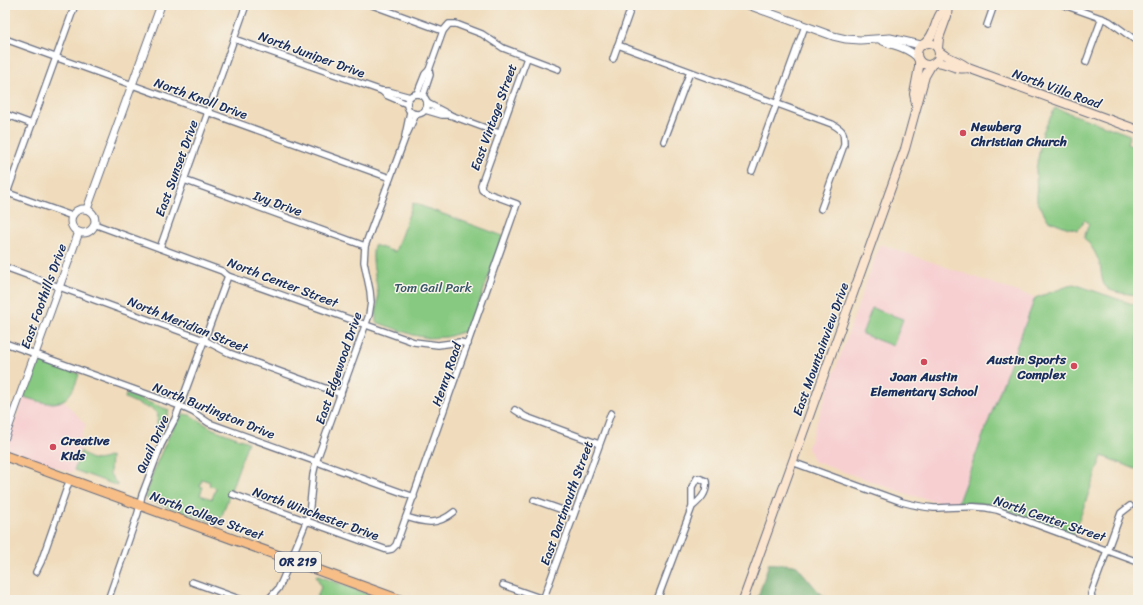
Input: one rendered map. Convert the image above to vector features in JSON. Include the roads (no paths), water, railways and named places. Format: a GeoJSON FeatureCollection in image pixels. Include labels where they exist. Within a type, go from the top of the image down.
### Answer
{"type":"FeatureCollection","features":[{"type":"Feature","properties":{"kind":"main road"},"geometry":{"type":"LineString","coordinates":[[947,6],[947,16],[939,38],[938,57],[933,63],[925,64],[919,59],[918,50],[930,39],[940,14],[947,6]]}},
{"type":"Feature","properties":{"kind":"main road"},"geometry":{"type":"LineString","coordinates":[[923,44],[932,43],[938,49]]}},
{"type":"Feature","properties":{"kind":"main road","name":"North Villa Road"},"geometry":{"type":"LineString","coordinates":[[938,49],[946,57],[963,64],[968,68],[1138,129]]}},
{"type":"Feature","properties":{"kind":"main road","name":"East Mountainview Drive"},"geometry":{"type":"LineString","coordinates":[[916,104],[914,94],[919,59]]}},
{"type":"Feature","properties":{"kind":"main road","name":"North Villa Road"},"geometry":{"type":"LineString","coordinates":[[933,63],[944,63],[961,69],[968,68]]}},
{"type":"Feature","properties":{"kind":"main road","name":"East Mountainview Drive"},"geometry":{"type":"LineString","coordinates":[[743,600],[905,149],[916,104],[920,96],[925,76],[933,63]]}},
{"type":"Feature","properties":{"kind":"main road","name":"North College Street"},"geometry":{"type":"LineString","coordinates":[[5,456],[400,600]]}},
{"type":"Feature","properties":{"kind":"street"},"geometry":{"type":"LineString","coordinates":[[72,216],[6,193],[75,5]]}},
{"type":"Feature","properties":{"kind":"street"},"geometry":{"type":"LineString","coordinates":[[87,210],[161,5]]}},
{"type":"Feature","properties":{"kind":"street","name":"East Sunset Drive"},"geometry":{"type":"LineString","coordinates":[[160,248],[246,5]]}},
{"type":"Feature","properties":{"kind":"street"},"geometry":{"type":"LineString","coordinates":[[372,5],[443,31]]}},
{"type":"Feature","properties":{"kind":"street"},"geometry":{"type":"LineString","coordinates":[[613,58],[632,5]]}},
{"type":"Feature","properties":{"kind":"street"},"geometry":{"type":"LineString","coordinates":[[748,5],[833,36],[846,39],[881,40],[890,38],[923,44]]}},
{"type":"Feature","properties":{"kind":"street"},"geometry":{"type":"LineString","coordinates":[[987,25],[994,5]]}},
{"type":"Feature","properties":{"kind":"street"},"geometry":{"type":"LineString","coordinates":[[1064,5],[1102,18],[1115,25],[1138,42]]}},
{"type":"Feature","properties":{"kind":"street"},"geometry":{"type":"LineString","coordinates":[[1086,62],[1102,18]]}},
{"type":"Feature","properties":{"kind":"street"},"geometry":{"type":"LineString","coordinates":[[417,94],[425,74],[429,70],[443,31],[449,24],[456,24],[482,34],[503,48],[558,69]]}},
{"type":"Feature","properties":{"kind":"street"},"geometry":{"type":"LineString","coordinates":[[752,171],[805,26]]}},
{"type":"Feature","properties":{"kind":"street","name":"North Knoll Drive"},"geometry":{"type":"LineString","coordinates":[[5,39],[390,178]]}},
{"type":"Feature","properties":{"kind":"street","name":"North Juniper Drive"},"geometry":{"type":"LineString","coordinates":[[234,39],[382,91],[388,91],[410,97]]}},
{"type":"Feature","properties":{"kind":"street"},"geometry":{"type":"LineString","coordinates":[[881,40],[911,52],[919,59]]}},
{"type":"Feature","properties":{"kind":"street"},"geometry":{"type":"LineString","coordinates":[[618,45],[842,129],[844,134],[844,145],[821,209]]}},
{"type":"Feature","properties":{"kind":"street","name":"East Vintage Street"},"geometry":{"type":"LineString","coordinates":[[517,204],[486,194],[482,190],[481,185],[527,58]]}},
{"type":"Feature","properties":{"kind":"street"},"geometry":{"type":"LineString","coordinates":[[423,96],[430,75],[429,70]]}},
{"type":"Feature","properties":{"kind":"street"},"geometry":{"type":"LineString","coordinates":[[664,141],[690,72]]}},
{"type":"Feature","properties":{"kind":"street","name":"North Juniper Drive"},"geometry":{"type":"LineString","coordinates":[[382,91],[386,95],[407,104]]}},
{"type":"Feature","properties":{"kind":"street"},"geometry":{"type":"LineString","coordinates":[[427,103],[422,112],[416,114],[410,112],[407,104],[410,97],[417,94],[423,96],[427,103],[450,115],[500,133]]}},
{"type":"Feature","properties":{"kind":"street"},"geometry":{"type":"LineString","coordinates":[[424,110],[442,115],[450,115]]}},
{"type":"Feature","properties":{"kind":"street","name":"East Edgewood Drive"},"geometry":{"type":"LineString","coordinates":[[404,138],[410,112]]}},
{"type":"Feature","properties":{"kind":"street"},"geometry":{"type":"LineString","coordinates":[[5,114],[32,124]]}},
{"type":"Feature","properties":{"kind":"street","name":"East Edgewood Drive"},"geometry":{"type":"LineString","coordinates":[[268,600],[278,589],[282,581],[311,510],[316,462],[366,325],[371,302],[364,262],[365,246],[404,138],[416,114]]}},
{"type":"Feature","properties":{"kind":"street","name":"Ivy Drive"},"geometry":{"type":"LineString","coordinates":[[184,180],[365,246]]}},
{"type":"Feature","properties":{"kind":"street","name":"Henry Road"},"geometry":{"type":"LineString","coordinates":[[392,549],[396,545],[414,497],[517,204]]}},
{"type":"Feature","properties":{"kind":"street"},"geometry":{"type":"LineString","coordinates":[[83,209],[87,210],[93,214],[95,221],[94,224],[92,228],[86,232],[79,232],[72,224],[72,216],[77,211],[83,209]]}},
{"type":"Feature","properties":{"kind":"street","name":"North Center Street"},"geometry":{"type":"LineString","coordinates":[[94,224],[222,271],[228,276],[414,342],[438,345],[460,342],[468,344]]}},
{"type":"Feature","properties":{"kind":"street","name":"East Foothills Drive"},"geometry":{"type":"LineString","coordinates":[[5,437],[79,232]]}},
{"type":"Feature","properties":{"kind":"street","name":"North Meridian Street"},"geometry":{"type":"LineString","coordinates":[[5,267],[204,340],[229,353],[341,394]]}},
{"type":"Feature","properties":{"kind":"street","name":"Quail Drive"},"geometry":{"type":"LineString","coordinates":[[108,600],[161,445],[175,419],[228,276]]}},
{"type":"Feature","properties":{"kind":"street","name":"North Burlington Drive"},"geometry":{"type":"LineString","coordinates":[[5,343],[180,406],[193,412],[209,423],[414,497]]}},
{"type":"Feature","properties":{"kind":"street"},"geometry":{"type":"LineString","coordinates":[[515,410],[526,417],[599,444]]}},
{"type":"Feature","properties":{"kind":"street","name":"East Dartmouth Street"},"geometry":{"type":"LineString","coordinates":[[543,600],[611,413]]}},
{"type":"Feature","properties":{"kind":"street","name":"North Center Street"},"geometry":{"type":"LineString","coordinates":[[792,462],[916,506],[933,508],[969,506],[985,507],[1007,513],[1138,562]]}},
{"type":"Feature","properties":{"kind":"street"},"geometry":{"type":"LineString","coordinates":[[657,600],[692,507],[692,487],[697,478],[701,478],[706,481],[707,486],[702,498],[692,507]]}},
{"type":"Feature","properties":{"kind":"street"},"geometry":{"type":"LineString","coordinates":[[36,572],[41,562],[70,479]]}},
{"type":"Feature","properties":{"kind":"street","name":"North Winchester Drive"},"geometry":{"type":"LineString","coordinates":[[232,494],[386,550],[392,549]]}},
{"type":"Feature","properties":{"kind":"street"},"geometry":{"type":"LineString","coordinates":[[534,500],[574,514]]}},
{"type":"Feature","properties":{"kind":"street"},"geometry":{"type":"LineString","coordinates":[[1092,600],[1091,594],[1121,513],[1130,506]]}},
{"type":"Feature","properties":{"kind":"street"},"geometry":{"type":"LineString","coordinates":[[406,517],[423,522],[434,522],[442,520],[454,512]]}},
{"type":"Feature","properties":{"kind":"street"},"geometry":{"type":"LineString","coordinates":[[192,582],[242,600]]}},
{"type":"Feature","properties":{"kind":"street"},"geometry":{"type":"LineString","coordinates":[[502,585],[543,600]]}},
{"type":"Feature","properties":{"kind":"place","name":"Newberg Christian Church"},"geometry":{"type":"Point","coordinates":[963,133]}},
{"type":"Feature","properties":{"kind":"place","name":"Joan Austin Elementary School"},"geometry":{"type":"Point","coordinates":[924,362]}},
{"type":"Feature","properties":{"kind":"place","name":"Austin Sports Complex"},"geometry":{"type":"Point","coordinates":[1074,366]}},
{"type":"Feature","properties":{"kind":"place","name":"Creative Kids"},"geometry":{"type":"Point","coordinates":[53,447]}},
{"type":"Feature","properties":{"kind":"park label","name":"Tom Gail Park"},"geometry":{"type":"Point","coordinates":[433,287]}}]}
